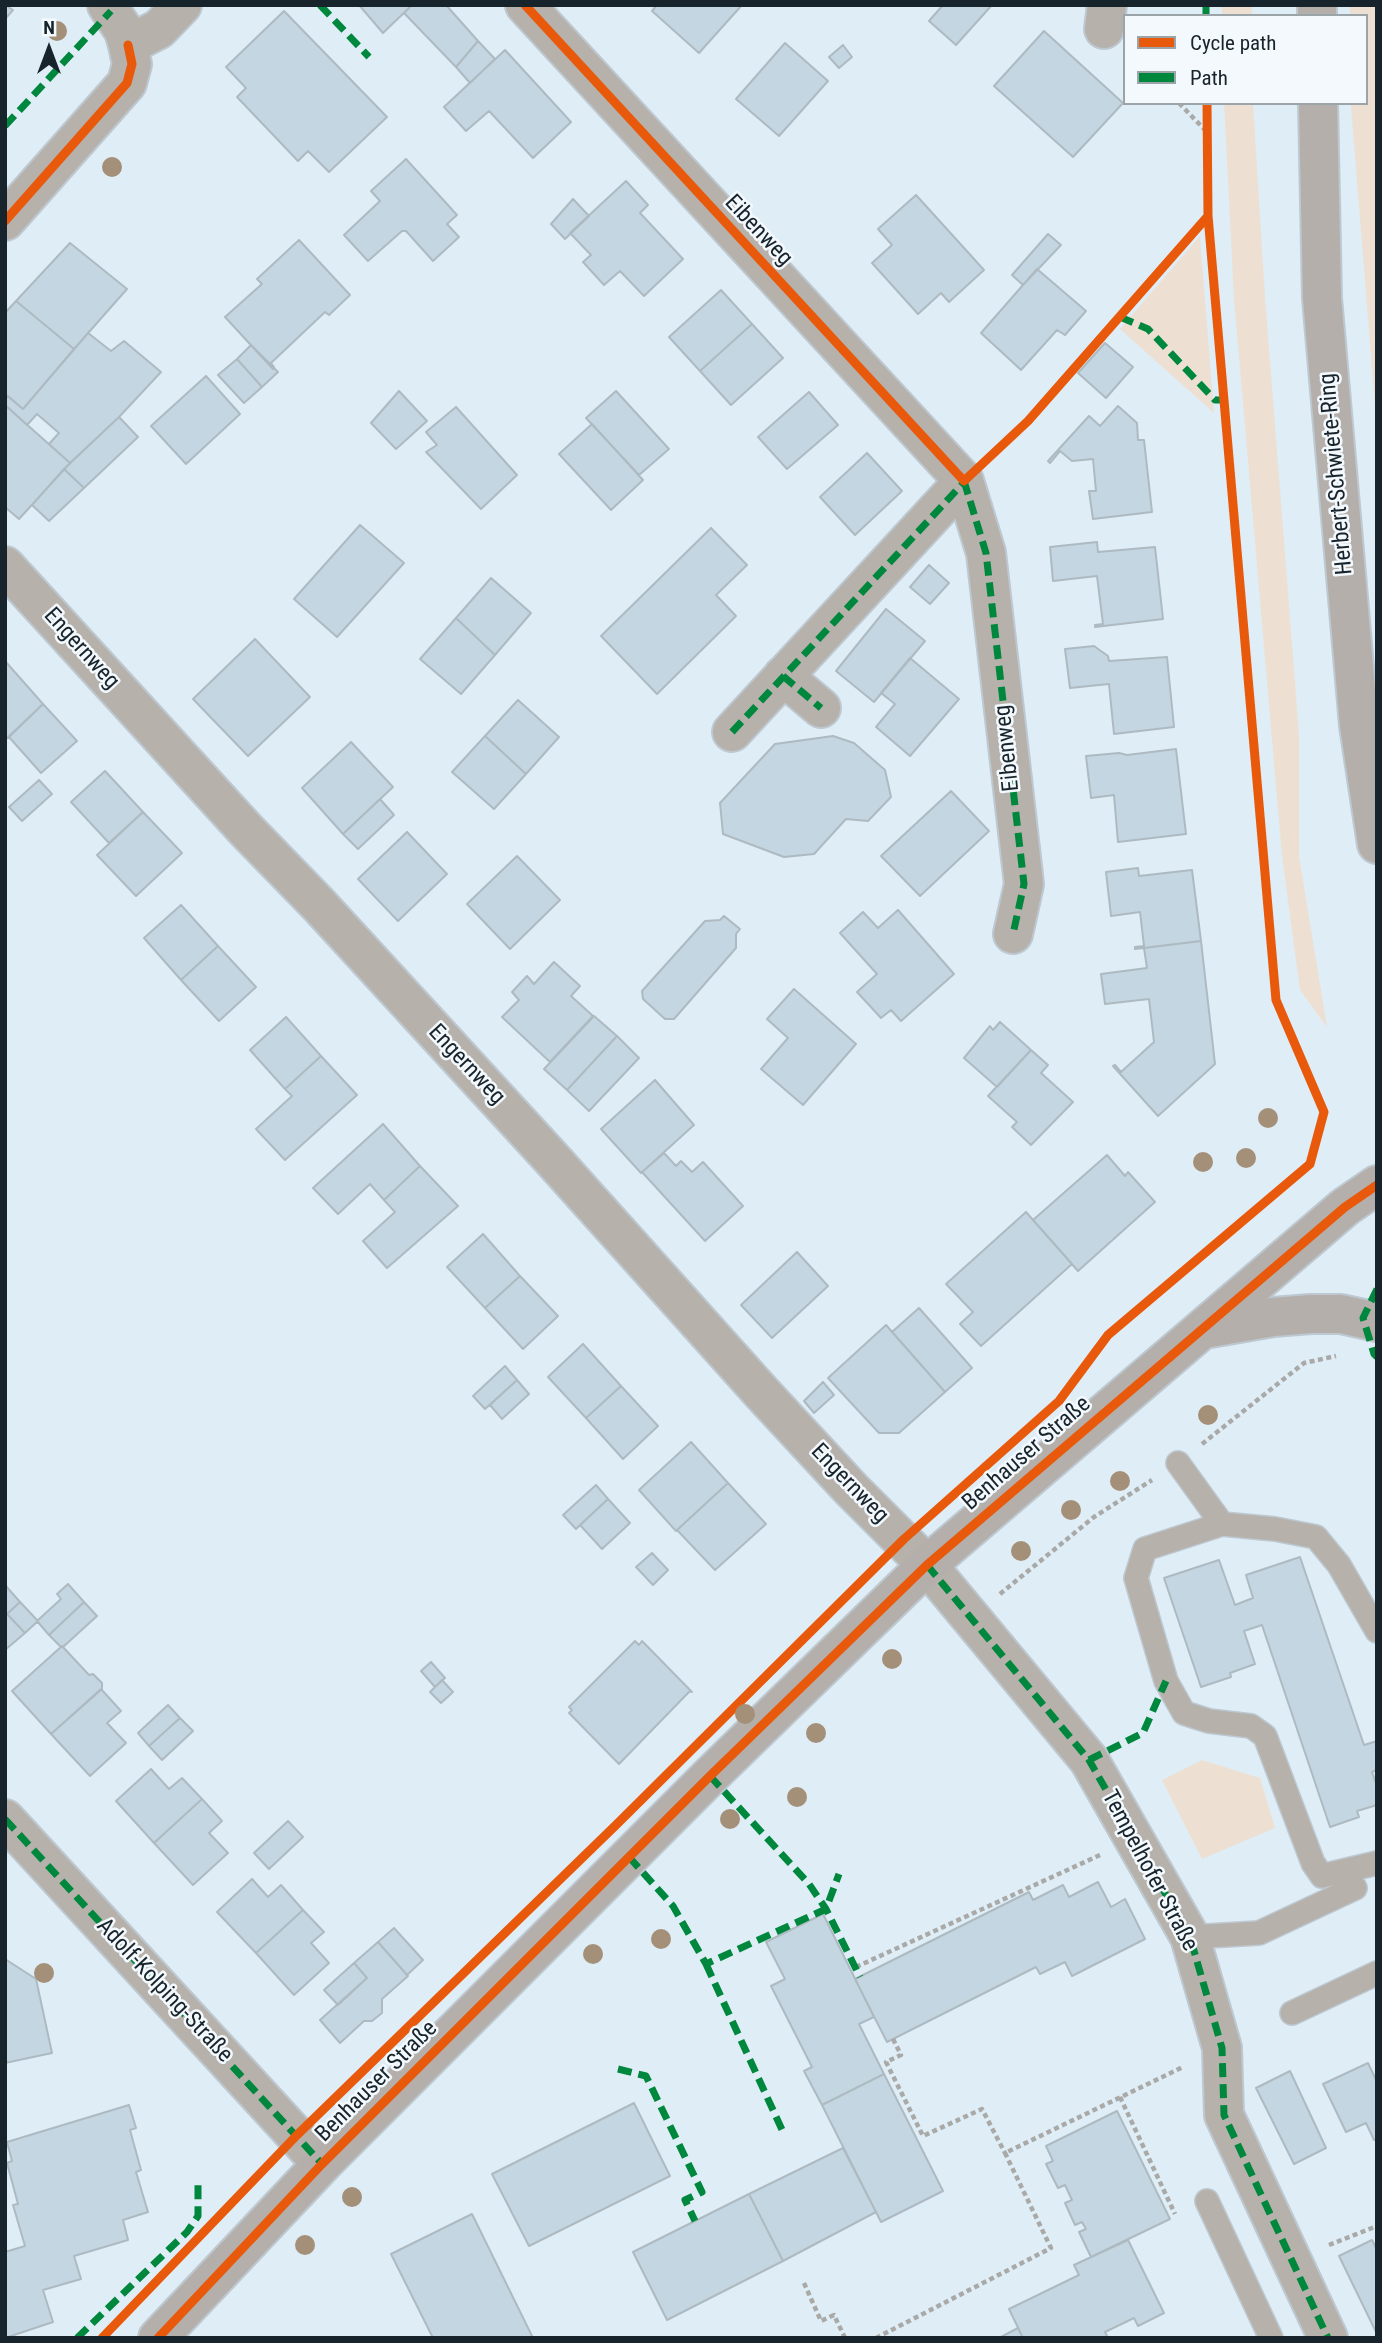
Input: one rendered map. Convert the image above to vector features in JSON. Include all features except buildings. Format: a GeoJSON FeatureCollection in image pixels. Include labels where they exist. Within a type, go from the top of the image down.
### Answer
{"type":"FeatureCollection","features":[{"type":"Feature","properties":{"kind":"main road","name":"Herbert-Schwiete-Ring"},"geometry":{"type":"LineString","coordinates":[[1318,105],[1322,298],[1359,725],[1377,844]]}},
{"type":"Feature","properties":{"kind":"main road","name":"Benhauser Straße"},"geometry":{"type":"LineString","coordinates":[[158,2338],[322,2164],[700,1786],[927,1564],[1345,1207],[1377,1185]]}},
{"type":"Feature","properties":{"kind":"main road"},"geometry":{"type":"LineString","coordinates":[[1202,1330],[1273,1317],[1311,1314],[1341,1314],[1377,1322]]}},
{"type":"Feature","properties":{"kind":"street"},"geometry":{"type":"LineString","coordinates":[[5,221],[127,83],[132,64],[128,45],[124,31],[107,5]]}},
{"type":"Feature","properties":{"kind":"street"},"geometry":{"type":"LineString","coordinates":[[128,45],[159,29],[182,5]]}},
{"type":"Feature","properties":{"kind":"street","name":"Eibenweg"},"geometry":{"type":"LineString","coordinates":[[525,5],[964,481],[986,553],[1024,884],[1013,934]]}},
{"type":"Feature","properties":{"kind":"street"},"geometry":{"type":"LineString","coordinates":[[732,732],[964,481]]}},
{"type":"Feature","properties":{"kind":"street","name":"Engernweg"},"geometry":{"type":"LineString","coordinates":[[5,566],[563,1170],[762,1393],[851,1489],[927,1564]]}},
{"type":"Feature","properties":{"kind":"street"},"geometry":{"type":"LineString","coordinates":[[783,676],[821,708]]}},
{"type":"Feature","properties":{"kind":"street","name":"Tempelhofer Straße"},"geometry":{"type":"LineString","coordinates":[[927,1564],[1089,1760],[1190,1937],[1222,2048],[1224,2116],[1328,2338]]}},
{"type":"Feature","properties":{"kind":"street","name":"Adolf-Kolping-Straße"},"geometry":{"type":"LineString","coordinates":[[5,1818],[322,2164]]}},
{"type":"Feature","properties":{"kind":"lane"},"geometry":{"type":"LineString","coordinates":[[1178,1463],[1222,1524]]}},
{"type":"Feature","properties":{"kind":"lane"},"geometry":{"type":"LineString","coordinates":[[1377,1631],[1339,1565],[1316,1536],[1222,1524],[1145,1549],[1136,1578],[1166,1681],[1184,1713],[1209,1721],[1251,1726],[1265,1736],[1313,1863],[1322,1876],[1377,1863]]}},
{"type":"Feature","properties":{"kind":"lane"},"geometry":{"type":"LineString","coordinates":[[1190,1937],[1259,1933],[1355,1888],[1345,1871]]}},
{"type":"Feature","properties":{"kind":"lane"},"geometry":{"type":"LineString","coordinates":[[1292,2013],[1377,1973]]}},
{"type":"Feature","properties":{"kind":"lane"},"geometry":{"type":"LineString","coordinates":[[1208,2201],[1271,2338]]}},
{"type":"Feature","properties":{"kind":"path"},"geometry":{"type":"LineString","coordinates":[[1181,105],[1207,132]]}},
{"type":"Feature","properties":{"kind":"path"},"geometry":{"type":"LineString","coordinates":[[856,1967],[1135,1839]]}},
{"type":"Feature","properties":{"kind":"path"},"geometry":{"type":"LineString","coordinates":[[876,2338],[1051,2248],[982,2109],[923,2136],[886,2062],[901,2055],[893,2039]]}},
{"type":"Feature","properties":{"kind":"path"},"geometry":{"type":"LineString","coordinates":[[1005,2153],[1222,2048]]}},
{"type":"Feature","properties":{"kind":"path"},"geometry":{"type":"LineString","coordinates":[[1293,2260],[1377,2226]]}},
{"type":"Feature","properties":{"kind":"path"},"geometry":{"type":"LineString","coordinates":[[804,2283],[821,2321],[834,2315],[845,2338]]}},
{"type":"Feature","properties":{"kind":"shaded area"},"geometry":{"type":"Polygon","coordinates":[[[1222,5],[1252,5],[1252,14],[1222,14],[1222,5]]]}},
{"type":"Feature","properties":{"kind":"shaded area"},"geometry":{"type":"Polygon","coordinates":[[[1350,5],[1377,5],[1377,431],[1351,105],[1368,105],[1368,14],[1350,14],[1350,5]]]}},
{"type":"Feature","properties":{"kind":"shaded area"},"geometry":{"type":"Polygon","coordinates":[[[1224,105],[1253,105],[1265,297],[1299,734],[1299,856],[1327,1027],[1300,990],[1282,856],[1234,299],[1224,105]]]}},
{"type":"Feature","properties":{"kind":"shaded area"},"geometry":{"type":"Polygon","coordinates":[[[1200,236],[1214,413],[1120,329],[1200,236]]]}},
{"type":"Feature","properties":{"kind":"shaded area"},"geometry":{"type":"Polygon","coordinates":[[[1202,1760],[1260,1778],[1275,1828],[1202,1859],[1162,1780],[1202,1760]]]}},
{"type":"Feature","properties":{"kind":"marked path"},"geometry":{"type":"LineString","coordinates":[[320,5],[369,57]]}},
{"type":"Feature","properties":{"kind":"marked path"},"geometry":{"type":"LineString","coordinates":[[1206,5],[1206,14]]}},
{"type":"Feature","properties":{"kind":"marked path"},"geometry":{"type":"LineString","coordinates":[[5,126],[111,11]]}},
{"type":"Feature","properties":{"kind":"marked path"},"geometry":{"type":"LineString","coordinates":[[1120,317],[1148,329],[1215,400],[1224,400]]}},
{"type":"Feature","properties":{"kind":"marked path"},"geometry":{"type":"LineString","coordinates":[[732,732],[968,478]]}},
{"type":"Feature","properties":{"kind":"marked path"},"geometry":{"type":"LineString","coordinates":[[964,481],[986,553],[1024,884],[1013,934]]}},
{"type":"Feature","properties":{"kind":"marked path"},"geometry":{"type":"LineString","coordinates":[[783,676],[821,708]]}},
{"type":"Feature","properties":{"kind":"marked path"},"geometry":{"type":"LineString","coordinates":[[1377,1289],[1363,1318],[1377,1357]]}},
{"type":"Feature","properties":{"kind":"marked path"},"geometry":{"type":"LineString","coordinates":[[927,1565],[1089,1760],[1190,1937],[1222,2048],[1224,2115],[1328,2338]]}},
{"type":"Feature","properties":{"kind":"marked path"},"geometry":{"type":"LineString","coordinates":[[1089,1760],[1143,1733],[1166,1681]]}},
{"type":"Feature","properties":{"kind":"marked path"},"geometry":{"type":"LineString","coordinates":[[710,1776],[809,1884],[826,1909],[860,1977]]}},
{"type":"Feature","properties":{"kind":"marked path"},"geometry":{"type":"LineString","coordinates":[[5,1819],[322,2164]]}},
{"type":"Feature","properties":{"kind":"marked path"},"geometry":{"type":"LineString","coordinates":[[629,1857],[673,1906],[706,1964],[826,1909],[839,1874]]}},
{"type":"Feature","properties":{"kind":"marked path"},"geometry":{"type":"LineString","coordinates":[[706,1964],[784,2134]]}},
{"type":"Feature","properties":{"kind":"marked path"},"geometry":{"type":"LineString","coordinates":[[618,2069],[646,2076],[702,2192],[685,2200],[695,2221]]}},
{"type":"Feature","properties":{"kind":"marked path"},"geometry":{"type":"LineString","coordinates":[[77,2338],[187,2232],[198,2216],[198,2184]]}},
{"type":"Feature","properties":{"kind":"cycle path"},"geometry":{"type":"LineString","coordinates":[[525,5],[964,481],[1028,421],[1208,216]]}},
{"type":"Feature","properties":{"kind":"cycle path"},"geometry":{"type":"LineString","coordinates":[[5,221],[127,83],[132,64],[128,45]]}},
{"type":"Feature","properties":{"kind":"cycle path"},"geometry":{"type":"LineString","coordinates":[[102,2338],[297,2135],[616,1825],[904,1539],[1059,1401],[1108,1335],[1310,1164],[1324,1112],[1276,1000],[1208,216],[1207,105]]}},
{"type":"Feature","properties":{"kind":"cycle path"},"geometry":{"type":"LineString","coordinates":[[158,2338],[322,2164],[710,1776],[927,1565],[1345,1207],[1377,1185]]}}]}
